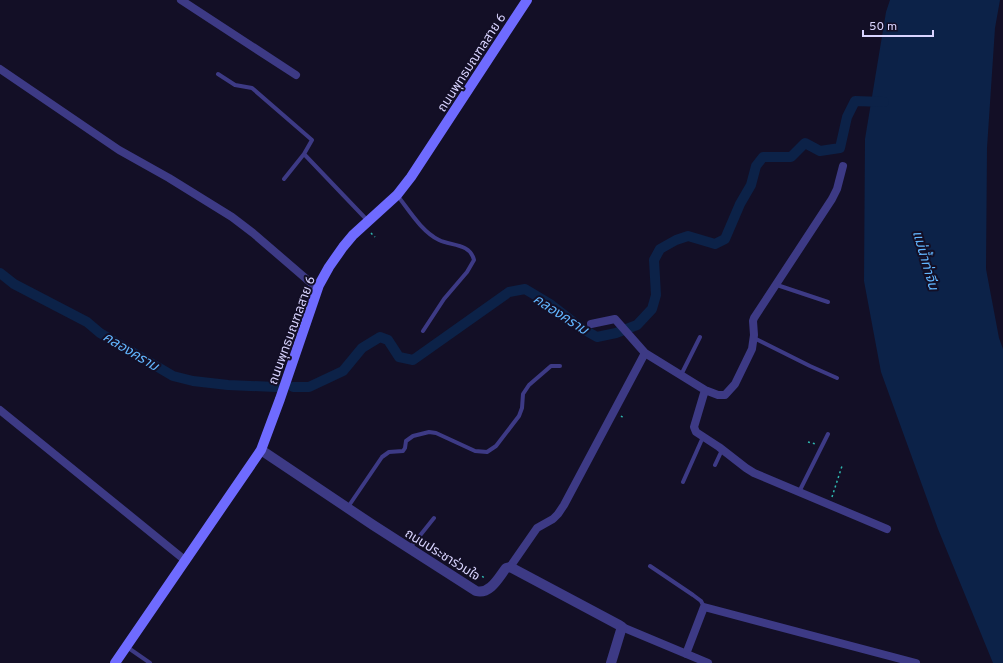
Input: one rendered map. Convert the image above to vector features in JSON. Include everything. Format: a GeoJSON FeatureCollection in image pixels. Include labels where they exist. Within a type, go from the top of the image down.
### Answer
{"type":"FeatureCollection","features":[{"type":"Feature","properties":{"kind":"main road","name":"ถนนพุทธมณฑลสาย 6"},"geometry":{"type":"LineString","coordinates":[[115,663],[261,450],[318,289],[329,267],[353,235],[396,195],[411,177],[527,0]]}},
{"type":"Feature","properties":{"kind":"street"},"geometry":{"type":"LineString","coordinates":[[181,0],[296,75]]}},
{"type":"Feature","properties":{"kind":"street"},"geometry":{"type":"LineString","coordinates":[[0,69],[113,146],[169,178],[232,217],[254,233],[318,289]]}},
{"type":"Feature","properties":{"kind":"street"},"geometry":{"type":"LineString","coordinates":[[591,324],[615,319],[621,324],[637,346],[646,353],[681,376],[706,390],[718,395],[724,395],[730,391],[738,378],[752,349],[754,338],[754,318],[832,199],[837,189],[843,166]]}},
{"type":"Feature","properties":{"kind":"street"},"geometry":{"type":"LineString","coordinates":[[646,353],[564,505],[553,519],[537,528],[510,567],[622,627],[708,663]]}},
{"type":"Feature","properties":{"kind":"street"},"geometry":{"type":"LineString","coordinates":[[706,390],[694,427],[696,432],[754,473],[886,529]]}},
{"type":"Feature","properties":{"kind":"street"},"geometry":{"type":"LineString","coordinates":[[0,410],[81,474],[186,561]]}},
{"type":"Feature","properties":{"kind":"street","name":"ถนนประชาร่วมใจ"},"geometry":{"type":"LineString","coordinates":[[261,450],[476,591],[484,592],[489,590],[506,568],[510,567]]}},
{"type":"Feature","properties":{"kind":"street"},"geometry":{"type":"LineString","coordinates":[[686,654],[704,607],[916,663]]}},
{"type":"Feature","properties":{"kind":"street"},"geometry":{"type":"LineString","coordinates":[[611,663],[622,627]]}},
{"type":"Feature","properties":{"kind":"lane"},"geometry":{"type":"LineString","coordinates":[[218,74],[235,85],[252,88],[312,140],[304,154],[284,179]]}},
{"type":"Feature","properties":{"kind":"lane"},"geometry":{"type":"LineString","coordinates":[[304,154],[368,222]]}},
{"type":"Feature","properties":{"kind":"lane"},"geometry":{"type":"LineString","coordinates":[[396,195],[427,232],[444,242],[461,245],[471,252],[474,260],[468,272],[444,299],[423,331]]}},
{"type":"Feature","properties":{"kind":"lane"},"geometry":{"type":"LineString","coordinates":[[776,284],[828,302]]}},
{"type":"Feature","properties":{"kind":"lane"},"geometry":{"type":"LineString","coordinates":[[681,376],[700,337]]}},
{"type":"Feature","properties":{"kind":"lane"},"geometry":{"type":"LineString","coordinates":[[754,338],[837,378]]}},
{"type":"Feature","properties":{"kind":"lane"},"geometry":{"type":"LineString","coordinates":[[348,508],[382,457],[389,452],[403,451],[406,441],[413,436],[429,432],[436,433],[475,451],[487,452],[496,446],[519,416],[522,408],[523,394],[529,385],[551,366],[560,366]]}},
{"type":"Feature","properties":{"kind":"lane"},"geometry":{"type":"LineString","coordinates":[[799,492],[828,434]]}},
{"type":"Feature","properties":{"kind":"lane"},"geometry":{"type":"LineString","coordinates":[[683,482],[703,436]]}},
{"type":"Feature","properties":{"kind":"lane"},"geometry":{"type":"LineString","coordinates":[[715,465],[722,449]]}},
{"type":"Feature","properties":{"kind":"lane"},"geometry":{"type":"LineString","coordinates":[[410,549],[434,518]]}},
{"type":"Feature","properties":{"kind":"lane"},"geometry":{"type":"LineString","coordinates":[[650,566],[701,601],[704,607]]}},
{"type":"Feature","properties":{"kind":"lane"},"geometry":{"type":"LineString","coordinates":[[126,647],[150,663]]}},
{"type":"Feature","properties":{"kind":"path"},"geometry":{"type":"LineString","coordinates":[[829,505],[842,466]]}},
{"type":"Feature","properties":{"kind":"path"},"geometry":{"type":"LineString","coordinates":[[469,569],[494,583]]}},
{"type":"Feature","properties":{"kind":"water","name":"แม่น้ำท่าจีน"},"geometry":{"type":"Polygon","coordinates":[[[890,0],[1000,0],[995,28],[987,148],[986,269],[999,338],[1003,349],[1003,663],[993,663],[938,529],[881,372],[864,281],[865,139],[886,12],[890,0]]]}},
{"type":"Feature","properties":{"kind":"waterway","name":"คลองคราม"},"geometry":{"type":"LineString","coordinates":[[293,387],[309,387],[343,371],[362,348],[380,337],[388,340],[399,357],[413,360],[509,292],[525,289],[550,304],[581,328],[597,337],[616,333],[637,325],[652,309],[656,295],[654,260],[660,249],[676,240],[688,236],[715,244],[725,239],[740,204],[751,185],[756,166],[763,157],[791,157],[805,143],[820,151],[840,148],[847,117],[855,101],[884,102]]}},
{"type":"Feature","properties":{"kind":"waterway","name":"คลองคราม"},"geometry":{"type":"LineString","coordinates":[[0,273],[14,284],[87,322],[100,333],[173,376],[193,381],[228,385],[276,387]]}}]}
